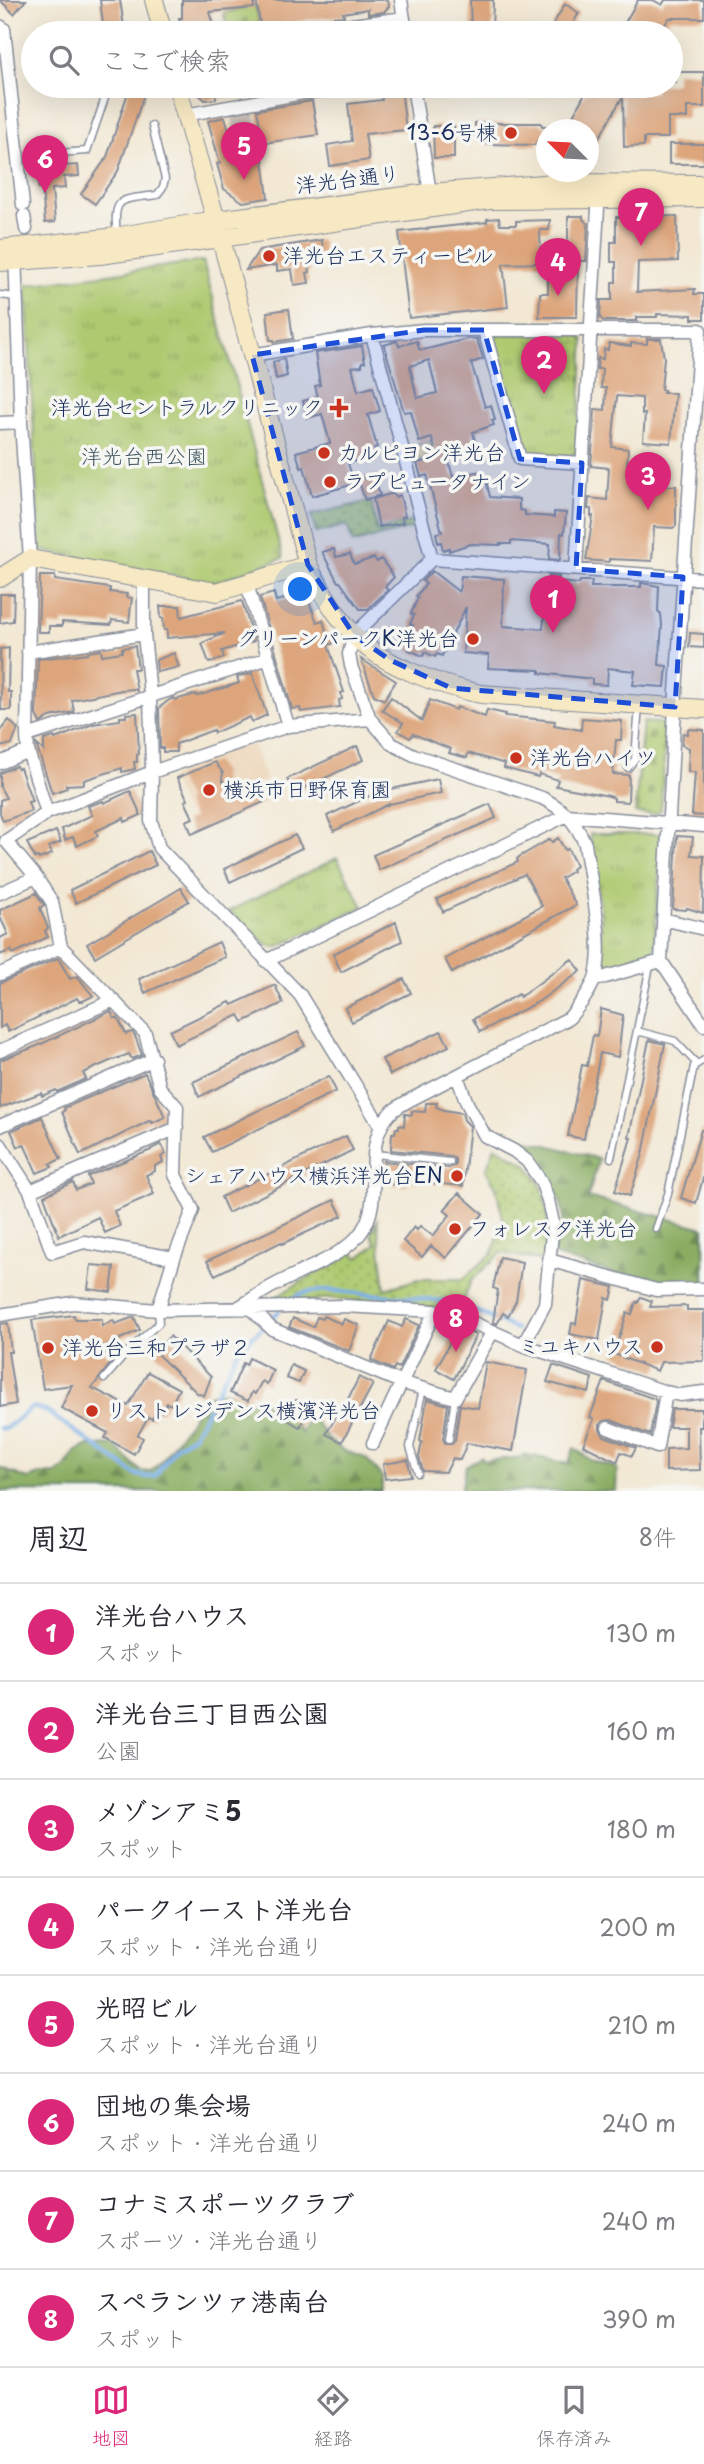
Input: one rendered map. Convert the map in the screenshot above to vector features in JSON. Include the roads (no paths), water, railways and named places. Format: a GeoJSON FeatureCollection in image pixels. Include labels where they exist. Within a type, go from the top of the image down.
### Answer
{"type":"FeatureCollection","features":[{"type":"Feature","properties":{"kind":"street"},"geometry":{"type":"LineString","coordinates":[[154,0],[160,21]]}},
{"type":"Feature","properties":{"kind":"street"},"geometry":{"type":"LineString","coordinates":[[401,0],[404,21]]}},
{"type":"Feature","properties":{"kind":"street"},"geometry":{"type":"LineString","coordinates":[[382,21],[404,18]]}},
{"type":"Feature","properties":{"kind":"street"},"geometry":{"type":"LineString","coordinates":[[0,26],[4,29],[26,229]]}},
{"type":"Feature","properties":{"kind":"street"},"geometry":{"type":"LineString","coordinates":[[180,98],[216,220],[308,565],[320,588],[354,635],[390,660],[424,678],[451,688],[481,694],[704,709]]}},
{"type":"Feature","properties":{"kind":"street"},"geometry":{"type":"LineString","coordinates":[[185,115],[265,98]]}},
{"type":"Feature","properties":{"kind":"street"},"geometry":{"type":"LineString","coordinates":[[415,98],[431,200]]}},
{"type":"Feature","properties":{"kind":"street","name":"洋光台通り"},"geometry":{"type":"LineString","coordinates":[[7,256],[216,220],[431,200],[489,200],[704,184]]}},
{"type":"Feature","properties":{"kind":"street"},"geometry":{"type":"LineString","coordinates":[[576,569],[599,191]]}},
{"type":"Feature","properties":{"kind":"street","name":"洋光台通り"},"geometry":{"type":"LineString","coordinates":[[599,191],[704,198]]}},
{"type":"Feature","properties":{"kind":"street","name":"洋光台通り"},"geometry":{"type":"LineString","coordinates":[[7,256],[100,255],[220,239],[431,200]]}},
{"type":"Feature","properties":{"kind":"street"},"geometry":{"type":"LineString","coordinates":[[7,256],[16,297],[30,559],[28,751],[47,813]]}},
{"type":"Feature","properties":{"kind":"street"},"geometry":{"type":"LineString","coordinates":[[251,355],[372,335],[424,330],[702,330],[674,707],[663,919],[655,962],[704,1025]]}},
{"type":"Feature","properties":{"kind":"street"},"geometry":{"type":"LineString","coordinates":[[484,330],[520,458],[582,463]]}},
{"type":"Feature","properties":{"kind":"street"},"geometry":{"type":"LineString","coordinates":[[372,335],[432,559]]}},
{"type":"Feature","properties":{"kind":"street"},"geometry":{"type":"LineString","coordinates":[[0,424],[21,422]]}},
{"type":"Feature","properties":{"kind":"street"},"geometry":{"type":"LineString","coordinates":[[0,578],[30,559],[217,592],[308,565]]}},
{"type":"Feature","properties":{"kind":"street"},"geometry":{"type":"LineString","coordinates":[[244,1307],[271,1287],[335,1253],[363,1231],[372,1210],[373,1146],[387,1115],[408,1101],[569,1018],[584,1000],[595,980],[600,956],[585,844],[578,827],[557,805],[542,798],[414,755],[392,744],[370,719],[351,666],[349,654],[354,635],[432,559],[704,579]]}},
{"type":"Feature","properties":{"kind":"street"},"geometry":{"type":"LineString","coordinates":[[144,579],[144,634],[150,695],[151,821],[159,848],[299,995],[381,1127]]}},
{"type":"Feature","properties":{"kind":"street"},"geometry":{"type":"LineString","coordinates":[[247,584],[288,726]]}},
{"type":"Feature","properties":{"kind":"street"},"geometry":{"type":"LineString","coordinates":[[28,652],[144,634]]}},
{"type":"Feature","properties":{"kind":"street"},"geometry":{"type":"LineString","coordinates":[[27,736],[269,657]]}},
{"type":"Feature","properties":{"kind":"street"},"geometry":{"type":"LineString","coordinates":[[159,1310],[192,1210],[175,1175],[177,1107],[160,1088],[145,1033],[61,947],[52,902],[36,877],[3,837],[47,813],[152,772],[288,726],[370,719]]}},
{"type":"Feature","properties":{"kind":"street"},"geometry":{"type":"LineString","coordinates":[[0,763],[28,751]]}},
{"type":"Feature","properties":{"kind":"street"},"geometry":{"type":"LineString","coordinates":[[266,961],[568,815],[704,826]]}},
{"type":"Feature","properties":{"kind":"street"},"geometry":{"type":"LineString","coordinates":[[0,893],[36,877]]}},
{"type":"Feature","properties":{"kind":"street"},"geometry":{"type":"LineString","coordinates":[[663,919],[704,929]]}},
{"type":"Feature","properties":{"kind":"street"},"geometry":{"type":"LineString","coordinates":[[0,974],[61,947]]}},
{"type":"Feature","properties":{"kind":"street"},"geometry":{"type":"LineString","coordinates":[[595,980],[655,962]]}},
{"type":"Feature","properties":{"kind":"street"},"geometry":{"type":"LineString","coordinates":[[0,1051],[114,1000]]}},
{"type":"Feature","properties":{"kind":"street"},"geometry":{"type":"LineString","coordinates":[[0,1126],[154,1059]]}},
{"type":"Feature","properties":{"kind":"street"},"geometry":{"type":"LineString","coordinates":[[457,1076],[467,1104],[485,1136],[527,1161],[541,1181],[553,1223],[545,1304],[523,1345]]}},
{"type":"Feature","properties":{"kind":"street"},"geometry":{"type":"LineString","coordinates":[[30,1191],[177,1128]]}},
{"type":"Feature","properties":{"kind":"street"},"geometry":{"type":"LineString","coordinates":[[0,1144],[30,1191],[52,1252],[84,1242],[174,1258]]}},
{"type":"Feature","properties":{"kind":"street"},"geometry":{"type":"LineString","coordinates":[[549,1260],[656,1290],[704,1289]]}},
{"type":"Feature","properties":{"kind":"street"},"geometry":{"type":"LineString","coordinates":[[0,1315],[73,1303],[159,1310],[344,1306],[435,1311],[458,1317],[523,1345],[666,1392],[680,1395],[704,1392]]}},
{"type":"Feature","properties":{"kind":"street"},"geometry":{"type":"LineString","coordinates":[[244,1307],[272,1329],[403,1383],[455,1398],[493,1331]]}},
{"type":"Feature","properties":{"kind":"street"},"geometry":{"type":"LineString","coordinates":[[373,1443],[435,1311]]}},
{"type":"Feature","properties":{"kind":"street"},"geometry":{"type":"LineString","coordinates":[[608,1428],[657,1447],[666,1392]]}},
{"type":"Feature","properties":{"kind":"lane"},"geometry":{"type":"LineString","coordinates":[[44,154],[87,151],[104,98]]}},
{"type":"Feature","properties":{"kind":"lane"},"geometry":{"type":"LineString","coordinates":[[117,237],[114,213],[118,204],[123,200],[157,195],[163,187],[165,179],[152,126]]}},
{"type":"Feature","properties":{"kind":"lane"},"geometry":{"type":"LineString","coordinates":[[0,295],[16,297]]}},
{"type":"Feature","properties":{"kind":"lane"},"geometry":{"type":"LineString","coordinates":[[628,768],[635,759],[639,705]]}},
{"type":"Feature","properties":{"kind":"lane"},"geometry":{"type":"LineString","coordinates":[[611,1158],[637,1031],[655,962]]}},
{"type":"Feature","properties":{"kind":"lane"},"geometry":{"type":"LineString","coordinates":[[637,1031],[675,1041],[697,1064]]}},
{"type":"Feature","properties":{"kind":"lane"},"geometry":{"type":"LineString","coordinates":[[656,1229],[668,1194],[694,1066],[704,1060]]}},
{"type":"Feature","properties":{"kind":"lane"},"geometry":{"type":"LineString","coordinates":[[373,1153],[450,1161]]}},
{"type":"Feature","properties":{"kind":"lane"},"geometry":{"type":"LineString","coordinates":[[104,1378],[131,1348],[159,1323],[159,1310]]}},
{"type":"Feature","properties":{"kind":"lane"},"geometry":{"type":"LineString","coordinates":[[418,1473],[410,1447],[423,1389]]}},
{"type":"Feature","properties":{"kind":"lane"},"geometry":{"type":"LineString","coordinates":[[449,1439],[455,1398]]}},
{"type":"Feature","properties":{"kind":"waterway"},"geometry":{"type":"LineString","coordinates":[[285,1304],[303,1293],[325,1290],[454,1302],[516,1329]]}},
{"type":"Feature","properties":{"kind":"waterway"},"geometry":{"type":"LineString","coordinates":[[0,1428],[5,1429],[33,1407],[46,1411],[135,1474],[155,1476],[176,1446],[194,1435],[238,1351],[279,1311]]}},
{"type":"Feature","properties":{"kind":"place","name":"13-6号棟"},"geometry":{"type":"Point","coordinates":[511,133]}},
{"type":"Feature","properties":{"kind":"place","name":"光昭ビル"},"geometry":{"type":"Point","coordinates":[244,180]}},
{"type":"Feature","properties":{"kind":"place","name":"団地の集会場"},"geometry":{"type":"Point","coordinates":[45,193]}},
{"type":"Feature","properties":{"kind":"place","name":"コナミスポーツクラブ"},"geometry":{"type":"Point","coordinates":[641,246]}},
{"type":"Feature","properties":{"kind":"place","name":"洋光台エスティービル"},"geometry":{"type":"Point","coordinates":[269,256]}},
{"type":"Feature","properties":{"kind":"place","name":"パークイースト洋光台"},"geometry":{"type":"Point","coordinates":[558,296]}},
{"type":"Feature","properties":{"kind":"place","name":"洋光台三丁目西公園"},"geometry":{"type":"Point","coordinates":[544,394]}},
{"type":"Feature","properties":{"kind":"place","name":"洋光台セントラルクリニック"},"geometry":{"type":"Point","coordinates":[339,408]}},
{"type":"Feature","properties":{"kind":"place","name":"カルピヨン洋光台"},"geometry":{"type":"Point","coordinates":[324,453]}},
{"type":"Feature","properties":{"kind":"place","name":"ラプピュータナイン"},"geometry":{"type":"Point","coordinates":[330,482]}},
{"type":"Feature","properties":{"kind":"place","name":"メゾンアミ5"},"geometry":{"type":"Point","coordinates":[648,510]}},
{"type":"Feature","properties":{"kind":"place","name":"洋光台ハウス"},"geometry":{"type":"Point","coordinates":[553,633]}},
{"type":"Feature","properties":{"kind":"place","name":"グリーンパークK洋光台"},"geometry":{"type":"Point","coordinates":[473,639]}},
{"type":"Feature","properties":{"kind":"place","name":"洋光台ハイツ"},"geometry":{"type":"Point","coordinates":[516,758]}},
{"type":"Feature","properties":{"kind":"place","name":"横浜市日野保育園"},"geometry":{"type":"Point","coordinates":[209,790]}},
{"type":"Feature","properties":{"kind":"place","name":"シェアハウス横浜洋光台EN"},"geometry":{"type":"Point","coordinates":[457,1176]}},
{"type":"Feature","properties":{"kind":"place","name":"フォレスタ洋光台"},"geometry":{"type":"Point","coordinates":[455,1229]}},
{"type":"Feature","properties":{"kind":"place","name":"ミユキハウス"},"geometry":{"type":"Point","coordinates":[657,1347]}},
{"type":"Feature","properties":{"kind":"place","name":"洋光台三和プラザ２"},"geometry":{"type":"Point","coordinates":[48,1348]}},
{"type":"Feature","properties":{"kind":"place","name":"スペランツァ港南台"},"geometry":{"type":"Point","coordinates":[456,1352]}},
{"type":"Feature","properties":{"kind":"place","name":"リストレジデンス横濱洋光台"},"geometry":{"type":"Point","coordinates":[92,1411]}},
{"type":"Feature","properties":{"kind":"park label","name":"洋光台西公園"},"geometry":{"type":"Point","coordinates":[144,457]}}]}
